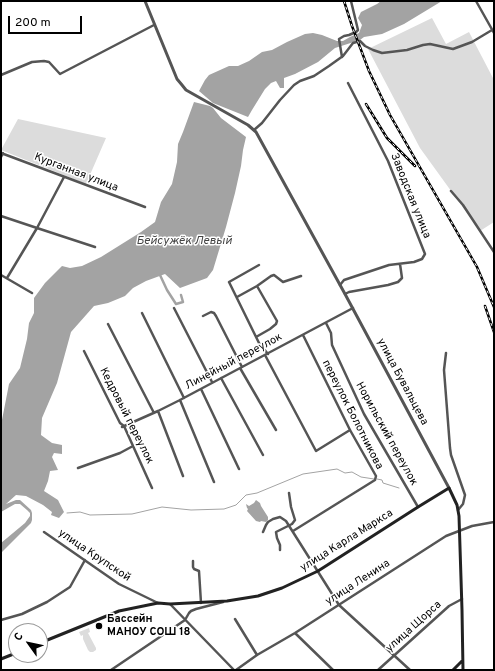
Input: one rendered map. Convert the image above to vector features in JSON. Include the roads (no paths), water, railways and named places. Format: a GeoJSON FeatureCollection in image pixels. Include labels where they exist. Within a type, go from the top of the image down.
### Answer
{"type":"FeatureCollection","features":[{"type":"Feature","properties":{"kind":"main road","name":"улица Карла Маркса"},"geometry":{"type":"LineString","coordinates":[[48,640],[119,611],[158,603],[170,604],[227,601],[258,596],[282,588],[318,571],[449,488]]}},
{"type":"Feature","properties":{"kind":"main road","name":"улица Бувальцева"},"geometry":{"type":"LineString","coordinates":[[449,488],[457,505],[459,516],[463,670]]}},
{"type":"Feature","properties":{"kind":"main road"},"geometry":{"type":"LineString","coordinates":[[452,670],[462,661]]}},
{"type":"Feature","properties":{"kind":"street","name":"улица Бувальцева"},"geometry":{"type":"LineString","coordinates":[[145,1],[176,79],[186,90],[216,106],[254,130],[345,294],[449,488]]}},
{"type":"Feature","properties":{"kind":"street"},"geometry":{"type":"LineString","coordinates":[[342,57],[339,39],[358,30],[351,1]]}},
{"type":"Feature","properties":{"kind":"street"},"geometry":{"type":"LineString","coordinates":[[476,1],[494,33]]}},
{"type":"Feature","properties":{"kind":"street"},"geometry":{"type":"LineString","coordinates":[[1,75],[32,62],[44,61],[49,62],[60,74],[154,25]]}},
{"type":"Feature","properties":{"kind":"street"},"geometry":{"type":"LineString","coordinates":[[254,130],[262,123],[294,85],[321,72],[342,57],[354,43],[360,42],[365,46],[382,53],[407,50],[430,44],[453,49],[472,42],[492,30]]}},
{"type":"Feature","properties":{"kind":"street","name":"Заводская улица"},"geometry":{"type":"LineString","coordinates":[[340,285],[344,280],[389,266],[414,262],[422,259],[425,254],[388,162],[348,82]]}},
{"type":"Feature","properties":{"kind":"street"},"geometry":{"type":"LineString","coordinates":[[1,157],[2,153]]}},
{"type":"Feature","properties":{"kind":"street","name":"Курганная улица"},"geometry":{"type":"LineString","coordinates":[[2,153],[144,207]]}},
{"type":"Feature","properties":{"kind":"street"},"geometry":{"type":"LineString","coordinates":[[7,278],[37,228],[64,177]]}},
{"type":"Feature","properties":{"kind":"street"},"geometry":{"type":"LineString","coordinates":[[451,191],[494,252]]}},
{"type":"Feature","properties":{"kind":"street"},"geometry":{"type":"LineString","coordinates":[[1,216],[95,247]]}},
{"type":"Feature","properties":{"kind":"street"},"geometry":{"type":"LineString","coordinates":[[345,294],[348,292],[398,282],[402,278],[400,264]]}},
{"type":"Feature","properties":{"kind":"street"},"geometry":{"type":"LineString","coordinates":[[260,265],[229,282],[259,343],[267,355],[316,451],[350,430]]}},
{"type":"Feature","properties":{"kind":"street"},"geometry":{"type":"LineString","coordinates":[[1,275],[32,293]]}},
{"type":"Feature","properties":{"kind":"street"},"geometry":{"type":"LineString","coordinates":[[236,297],[274,275],[283,282],[301,276]]}},
{"type":"Feature","properties":{"kind":"street"},"geometry":{"type":"LineString","coordinates":[[256,337],[276,324],[277,321],[257,286]]}},
{"type":"Feature","properties":{"kind":"street"},"geometry":{"type":"LineString","coordinates":[[174,308],[212,382]]}},
{"type":"Feature","properties":{"kind":"street","name":"Линейный переулок"},"geometry":{"type":"LineString","coordinates":[[123,427],[184,398],[212,382],[267,355],[352,308]]}},
{"type":"Feature","properties":{"kind":"street"},"geometry":{"type":"LineString","coordinates":[[203,316],[211,312],[216,316],[241,367],[276,430]]}},
{"type":"Feature","properties":{"kind":"street"},"geometry":{"type":"LineString","coordinates":[[142,313],[184,398]]}},
{"type":"Feature","properties":{"kind":"street","name":"Норильский переулок"},"geometry":{"type":"LineString","coordinates":[[326,323],[332,333],[332,345],[364,414],[418,507]]}},
{"type":"Feature","properties":{"kind":"street"},"geometry":{"type":"LineString","coordinates":[[108,324],[156,412],[183,476]]}},
{"type":"Feature","properties":{"kind":"street","name":"переулок Болотникова"},"geometry":{"type":"LineString","coordinates":[[293,531],[375,480],[376,476],[350,430],[303,336]]}},
{"type":"Feature","properties":{"kind":"street","name":"Кедровый переулок"},"geometry":{"type":"LineString","coordinates":[[84,351],[120,422],[134,446],[152,488]]}},
{"type":"Feature","properties":{"kind":"street"},"geometry":{"type":"LineString","coordinates":[[446,353],[444,370],[450,448],[465,495],[463,504],[458,510]]}},
{"type":"Feature","properties":{"kind":"street"},"geometry":{"type":"LineString","coordinates":[[220,378],[263,455]]}},
{"type":"Feature","properties":{"kind":"street"},"geometry":{"type":"LineString","coordinates":[[200,389],[239,469]]}},
{"type":"Feature","properties":{"kind":"street"},"geometry":{"type":"LineString","coordinates":[[180,400],[214,482]]}},
{"type":"Feature","properties":{"kind":"street"},"geometry":{"type":"LineString","coordinates":[[78,468],[113,456],[134,446]]}},
{"type":"Feature","properties":{"kind":"street"},"geometry":{"type":"LineString","coordinates":[[280,550],[276,532],[295,520],[289,493]]}},
{"type":"Feature","properties":{"kind":"street"},"geometry":{"type":"LineString","coordinates":[[263,532],[268,522],[277,517],[282,517],[293,531],[339,604],[410,670]]}},
{"type":"Feature","properties":{"kind":"street","name":"улица Ленина"},"geometry":{"type":"LineString","coordinates":[[236,670],[446,536],[472,526],[494,522]]}},
{"type":"Feature","properties":{"kind":"street","name":"улица Крупской"},"geometry":{"type":"LineString","coordinates":[[44,532],[119,584],[158,603]]}},
{"type":"Feature","properties":{"kind":"street"},"geometry":{"type":"LineString","coordinates":[[1,620],[22,614],[47,602],[70,587],[85,560]]}},
{"type":"Feature","properties":{"kind":"street"},"geometry":{"type":"LineString","coordinates":[[193,561],[194,569],[199,571],[201,602]]}},
{"type":"Feature","properties":{"kind":"street","name":"улица Щорса"},"geometry":{"type":"LineString","coordinates":[[378,670],[448,606],[462,598]]}},
{"type":"Feature","properties":{"kind":"street"},"geometry":{"type":"LineString","coordinates":[[111,670],[185,620],[189,613],[196,609],[227,601]]}},
{"type":"Feature","properties":{"kind":"street"},"geometry":{"type":"LineString","coordinates":[[170,604],[236,670]]}},
{"type":"Feature","properties":{"kind":"street"},"geometry":{"type":"LineString","coordinates":[[235,620],[258,655]]}},
{"type":"Feature","properties":{"kind":"street"},"geometry":{"type":"LineString","coordinates":[[295,633],[333,670]]}},
{"type":"Feature","properties":{"kind":"water"},"geometry":{"type":"Polygon","coordinates":[[[381,1],[442,1],[404,24],[382,34],[364,37],[360,40],[335,48],[318,62],[284,78],[284,88],[280,88],[276,81],[271,83],[265,89],[248,117],[213,103],[199,91],[209,75],[229,66],[238,66],[249,61],[262,52],[272,50],[305,34],[313,33],[337,41],[343,41],[359,33],[362,25],[358,18],[361,12],[381,1]]]}},
{"type":"Feature","properties":{"kind":"water","name":"Бейсужёк Левый"},"geometry":{"type":"Polygon","coordinates":[[[194,102],[213,108],[221,118],[246,137],[235,193],[213,270],[207,278],[180,288],[165,274],[146,281],[133,288],[125,296],[108,303],[94,306],[71,332],[57,383],[42,418],[41,435],[52,443],[62,445],[62,454],[54,453],[52,457],[58,470],[50,471],[44,491],[58,500],[64,512],[59,518],[51,515],[52,512],[43,505],[26,496],[16,495],[6,504],[20,500],[31,510],[32,520],[31,523],[1,553],[1,543],[25,523],[30,516],[30,513],[20,504],[15,504],[1,512],[1,425],[9,384],[20,368],[29,323],[34,313],[34,298],[45,283],[62,266],[70,268],[82,266],[101,257],[155,222],[161,202],[172,184],[177,162],[178,144],[194,102]]]}},
{"type":"Feature","properties":{"kind":"water"},"geometry":{"type":"Polygon","coordinates":[[[256,500],[260,503],[268,517],[266,522],[256,521],[247,511],[248,509],[246,504],[249,506],[256,500]]]}},
{"type":"Feature","properties":{"kind":"waterway"},"geometry":{"type":"LineString","coordinates":[[160,275],[176,304],[183,302],[181,295]]}},
{"type":"Feature","properties":{"kind":"waterway"},"geometry":{"type":"LineString","coordinates":[[67,513],[80,512],[90,515],[132,514],[162,507],[191,510],[224,509],[236,505],[246,495],[257,493],[303,474],[337,469],[345,473],[352,472],[361,477],[374,479]]}},
{"type":"Feature","properties":{"kind":"waterway"},"geometry":{"type":"LineString","coordinates":[[377,479],[382,480],[383,483],[399,488]]}},
{"type":"Feature","properties":{"kind":"railway"},"geometry":{"type":"LineString","coordinates":[[344,1],[369,71],[390,115],[477,267],[494,307]]}},
{"type":"Feature","properties":{"kind":"railway"},"geometry":{"type":"LineString","coordinates":[[366,104],[387,138],[415,166]]}},
{"type":"Feature","properties":{"kind":"railway"},"geometry":{"type":"LineString","coordinates":[[485,306],[494,332]]}},
{"type":"Feature","properties":{"kind":"place","name":"Бассейн МАНОУ СОШ 18"},"geometry":{"type":"Point","coordinates":[99,626]}}]}
